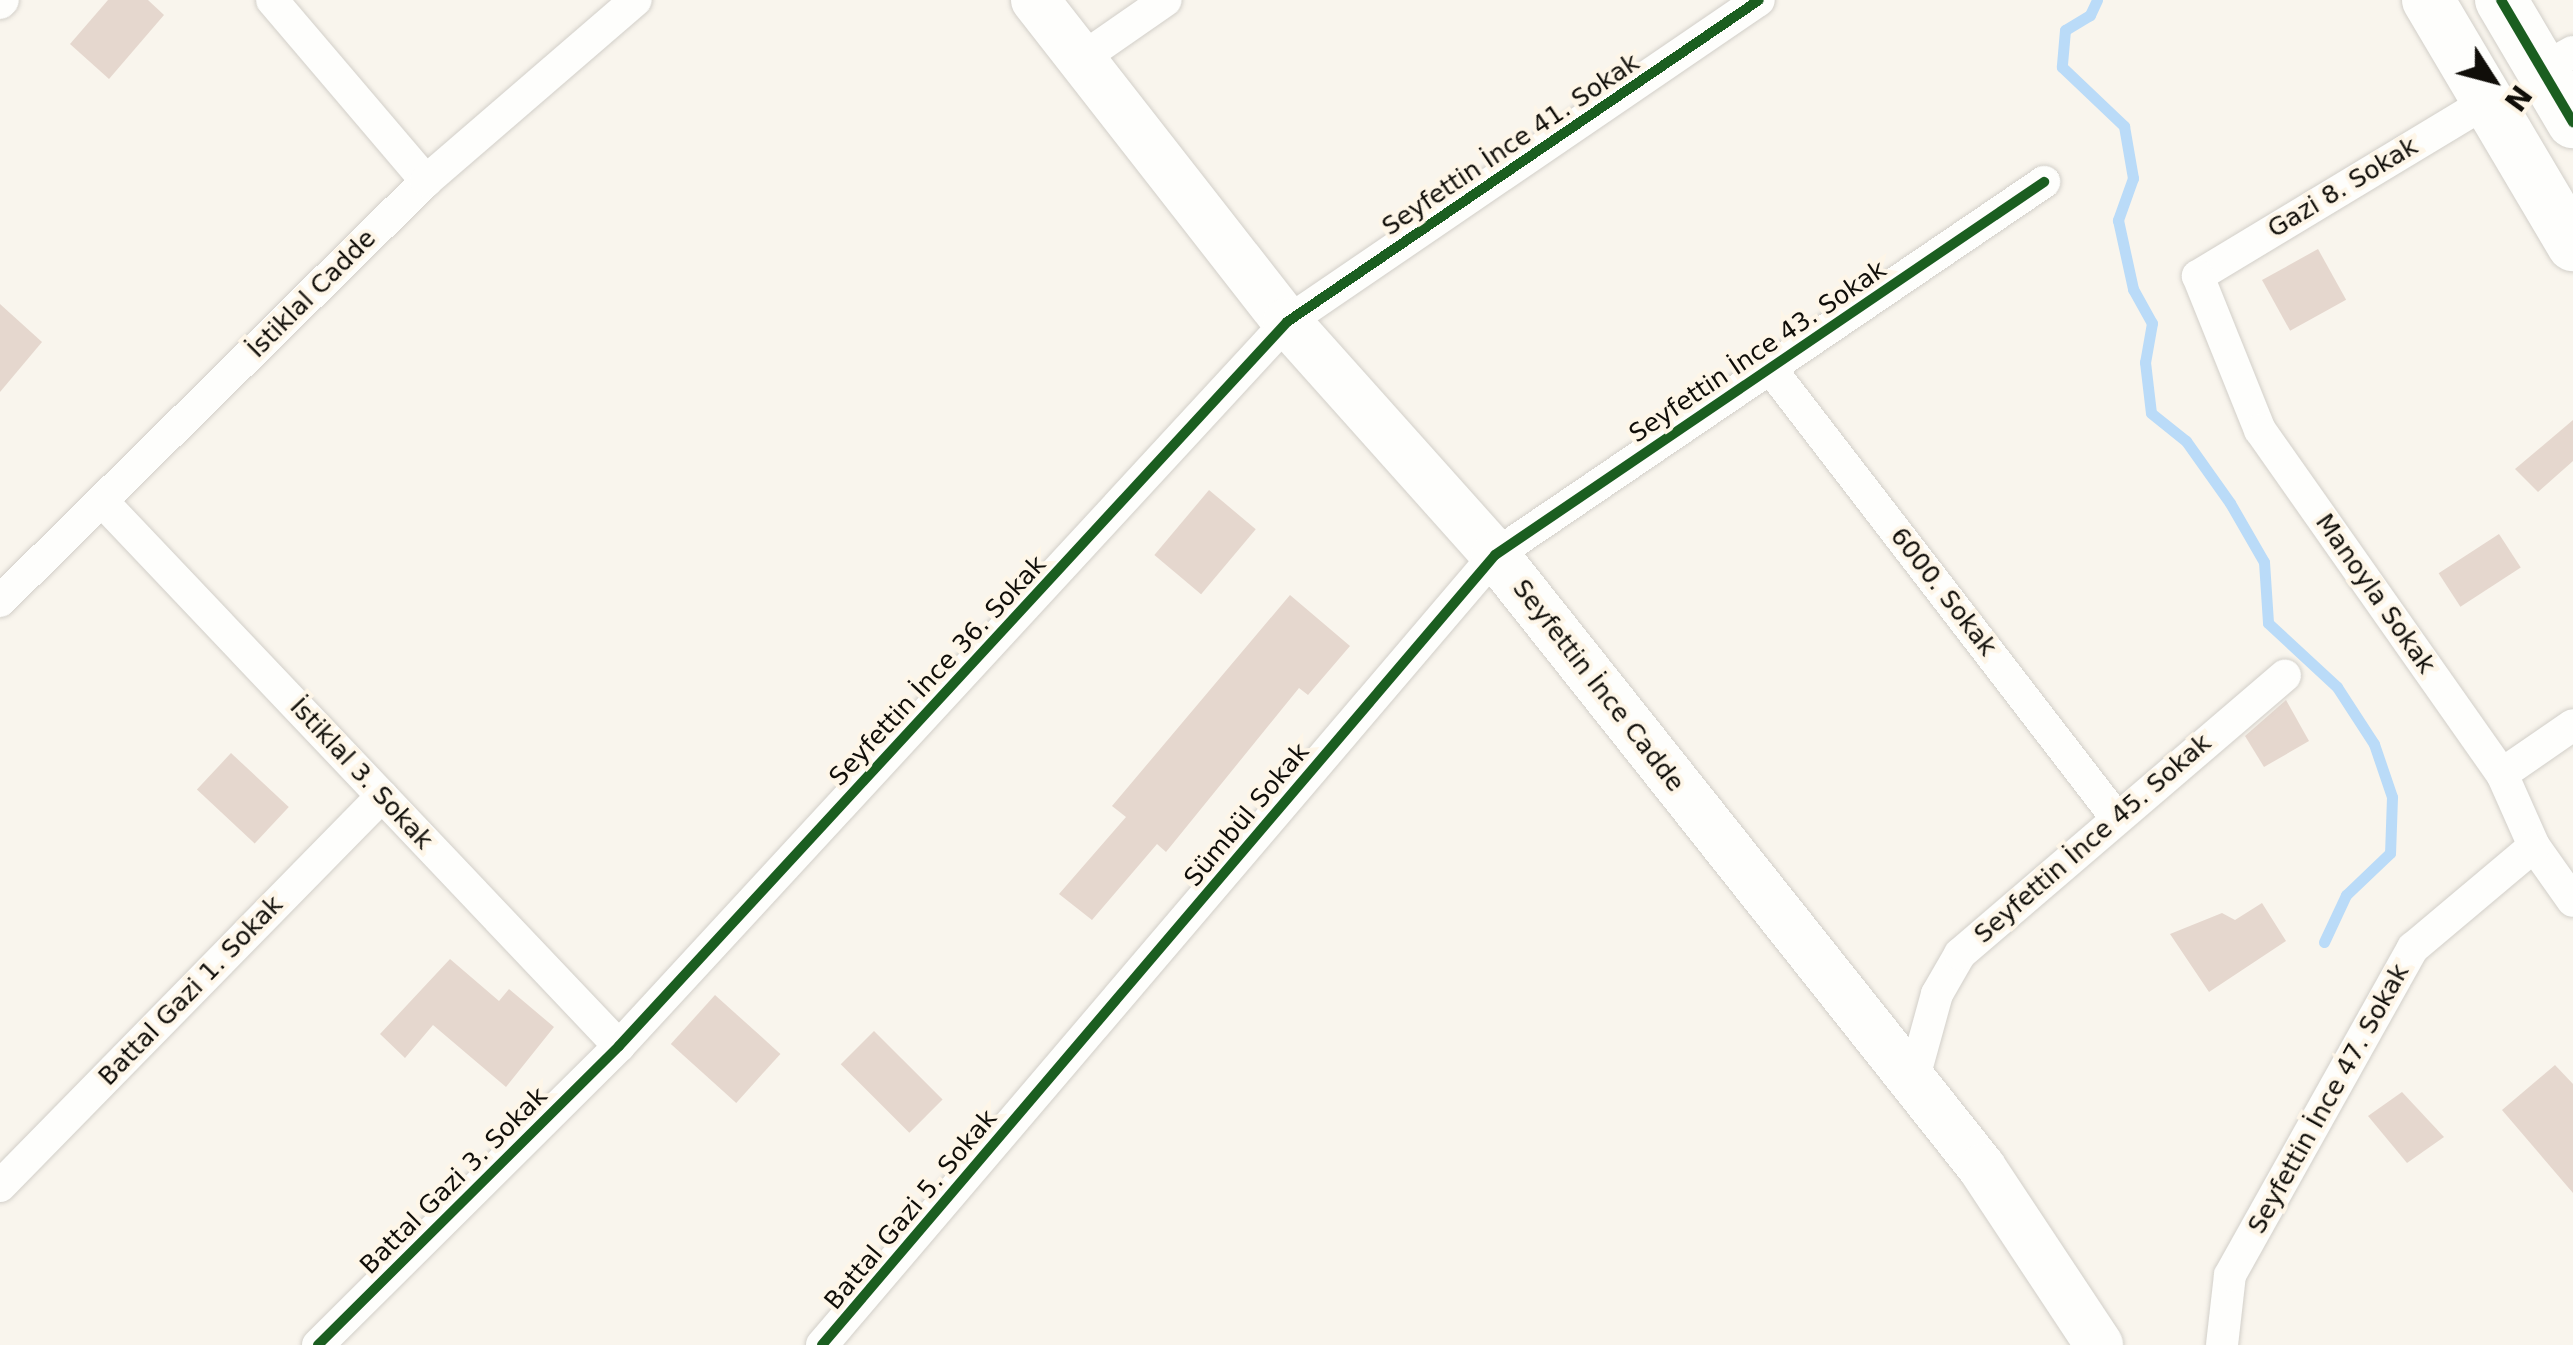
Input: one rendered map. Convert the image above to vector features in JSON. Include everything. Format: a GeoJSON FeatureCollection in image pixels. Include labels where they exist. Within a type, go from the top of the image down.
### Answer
{"type":"FeatureCollection","features":[{"type":"Feature","properties":{"kind":"main road"},"geometry":{"type":"LineString","coordinates":[[2428,0],[2573,245]]}},
{"type":"Feature","properties":{"kind":"main road"},"geometry":{"type":"LineString","coordinates":[[2501,0],[2557,60],[2573,122]]}},
{"type":"Feature","properties":{"kind":"main road","name":"Seyfettin İnce Cadde"},"geometry":{"type":"LineString","coordinates":[[1036,2],[1286,322],[1494,555],[1982,1168],[2099,1345]]}},
{"type":"Feature","properties":{"kind":"street"},"geometry":{"type":"LineString","coordinates":[[272,0],[426,182]]}},
{"type":"Feature","properties":{"kind":"street","name":"İstiklal Cadde"},"geometry":{"type":"LineString","coordinates":[[0,601],[426,182],[636,0]]}},
{"type":"Feature","properties":{"kind":"street"},"geometry":{"type":"LineString","coordinates":[[1082,59],[1166,0]]}},
{"type":"Feature","properties":{"kind":"street","name":"Seyfettin İnce 41. Sokak"},"geometry":{"type":"LineString","coordinates":[[1286,322],[1758,0]]}},
{"type":"Feature","properties":{"kind":"street","name":"Gazi 8. Sokak"},"geometry":{"type":"LineString","coordinates":[[2198,276],[2488,101]]}},
{"type":"Feature","properties":{"kind":"street","name":"Seyfettin İnce 43. Sokak"},"geometry":{"type":"LineString","coordinates":[[1494,555],[2044,182]]}},
{"type":"Feature","properties":{"kind":"street","name":"Manoyla Sokak"},"geometry":{"type":"LineString","coordinates":[[2198,276],[2260,430],[2502,774],[2534,846],[2573,901]]}},
{"type":"Feature","properties":{"kind":"street","name":"Seyfettin İnce 36. Sokak"},"geometry":{"type":"LineString","coordinates":[[619,1046],[1286,322]]}},
{"type":"Feature","properties":{"kind":"street","name":"6000. Sokak"},"geometry":{"type":"LineString","coordinates":[[1770,368],[2115,816]]}},
{"type":"Feature","properties":{"kind":"street","name":"İstiklal 3. Sokak"},"geometry":{"type":"LineString","coordinates":[[104,502],[619,1046]]}},
{"type":"Feature","properties":{"kind":"street","name":"Sümbül Sokak"},"geometry":{"type":"LineString","coordinates":[[1030,1100],[1494,555]]}},
{"type":"Feature","properties":{"kind":"street","name":"Seyfettin İnce 45. Sokak"},"geometry":{"type":"LineString","coordinates":[[1913,1082],[1936,994],[1960,954],[2115,816],[2284,675]]}},
{"type":"Feature","properties":{"kind":"street"},"geometry":{"type":"LineString","coordinates":[[2502,774],[2573,725]]}},
{"type":"Feature","properties":{"kind":"street","name":"Battal Gazi 1. Sokak"},"geometry":{"type":"LineString","coordinates":[[0,1186],[382,796]]}},
{"type":"Feature","properties":{"kind":"street","name":"Seyfettin İnce 47. Sokak"},"geometry":{"type":"LineString","coordinates":[[2222,1345],[2230,1274],[2414,948],[2534,846]]}},
{"type":"Feature","properties":{"kind":"street","name":"Battal Gazi 3. Sokak"},"geometry":{"type":"LineString","coordinates":[[318,1345],[619,1046]]}},
{"type":"Feature","properties":{"kind":"street","name":"Battal Gazi 5. Sokak"},"geometry":{"type":"LineString","coordinates":[[822,1345],[1030,1100]]}},
{"type":"Feature","properties":{"kind":"building"},"geometry":{"type":"Polygon","coordinates":[[[108,0],[148,0],[164,15],[109,79],[70,44],[108,0]]]}},
{"type":"Feature","properties":{"kind":"building"},"geometry":{"type":"Polygon","coordinates":[[[2318,249],[2346,300],[2290,331],[2262,280],[2318,249]]]}},
{"type":"Feature","properties":{"kind":"building"},"geometry":{"type":"Polygon","coordinates":[[[0,304],[42,342],[0,392],[0,304]]]}},
{"type":"Feature","properties":{"kind":"building"},"geometry":{"type":"Polygon","coordinates":[[[2573,420],[2573,461],[2538,492],[2515,469],[2573,420]]]}},
{"type":"Feature","properties":{"kind":"building"},"geometry":{"type":"Polygon","coordinates":[[[1209,490],[1256,529],[1201,594],[1154,555],[1209,490]]]}},
{"type":"Feature","properties":{"kind":"building"},"geometry":{"type":"Polygon","coordinates":[[[2499,534],[2521,568],[2460,607],[2439,573],[2499,534]]]}},
{"type":"Feature","properties":{"kind":"building"},"geometry":{"type":"Polygon","coordinates":[[[1290,595],[1350,646],[1308,695],[1299,688],[1166,852],[1157,844],[1092,920],[1059,894],[1126,817],[1112,806],[1290,595]]]}},
{"type":"Feature","properties":{"kind":"building"},"geometry":{"type":"Polygon","coordinates":[[[2286,700],[2309,741],[2264,767],[2245,736],[2286,700]]]}},
{"type":"Feature","properties":{"kind":"building"},"geometry":{"type":"Polygon","coordinates":[[[231,753],[289,807],[255,843],[197,790],[231,753]]]}},
{"type":"Feature","properties":{"kind":"building"},"geometry":{"type":"Polygon","coordinates":[[[2262,903],[2286,941],[2209,992],[2170,934],[2222,913],[2235,920],[2262,903]]]}},
{"type":"Feature","properties":{"kind":"building"},"geometry":{"type":"Polygon","coordinates":[[[450,959],[499,1001],[509,989],[554,1027],[506,1087],[433,1025],[405,1058],[380,1034],[450,959]]]}},
{"type":"Feature","properties":{"kind":"building"},"geometry":{"type":"Polygon","coordinates":[[[715,995],[780,1054],[736,1103],[671,1044],[715,995]]]}},
{"type":"Feature","properties":{"kind":"building"},"geometry":{"type":"Polygon","coordinates":[[[874,1031],[943,1100],[909,1133],[841,1064],[874,1031]]]}},
{"type":"Feature","properties":{"kind":"building"},"geometry":{"type":"Polygon","coordinates":[[[2555,1065],[2573,1084],[2573,1193],[2502,1110],[2555,1065]]]}},
{"type":"Feature","properties":{"kind":"building"},"geometry":{"type":"Polygon","coordinates":[[[2402,1092],[2444,1137],[2407,1163],[2368,1116],[2402,1092]]]}},
{"type":"Feature","properties":{"kind":"waterway"},"geometry":{"type":"LineString","coordinates":[[2097,0],[2090,15],[2065,30],[2062,67],[2124,126],[2133,178],[2118,220],[2133,289],[2152,323],[2145,362],[2151,413],[2186,441],[2230,503],[2264,562],[2268,623],[2337,687],[2374,744],[2392,797],[2390,853],[2346,895],[2324,942]]}},
{"type":"Feature","properties":{"kind":"cycle path"},"geometry":{"type":"LineString","coordinates":[[318,1345],[619,1046],[1287,322],[1759,0]]}},
{"type":"Feature","properties":{"kind":"cycle path"},"geometry":{"type":"LineString","coordinates":[[2501,0],[2573,122]]}},
{"type":"Feature","properties":{"kind":"cycle path"},"geometry":{"type":"LineString","coordinates":[[822,1345],[1495,555],[2044,182]]}}]}
